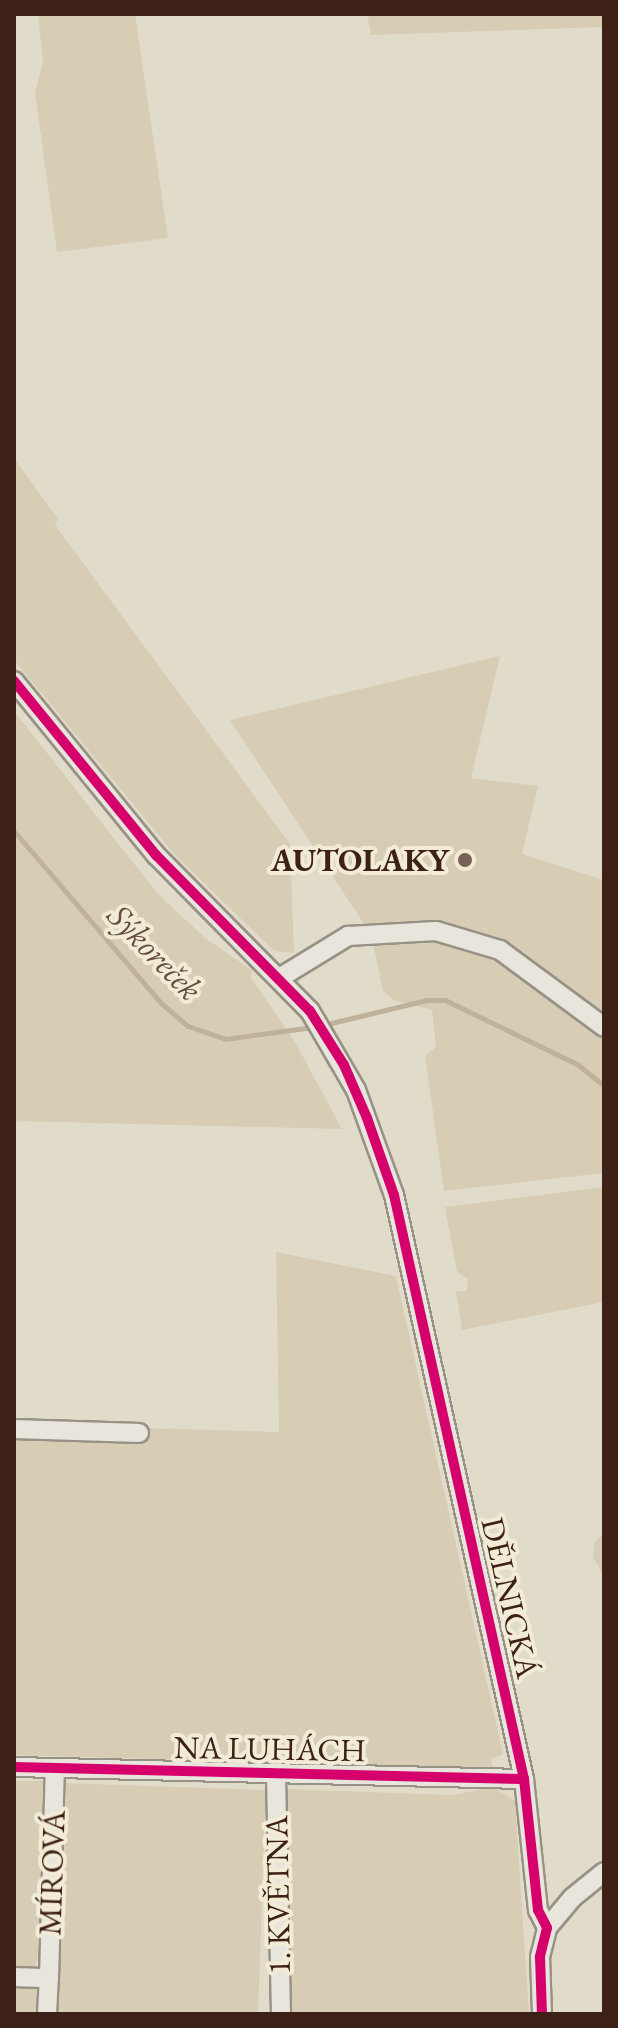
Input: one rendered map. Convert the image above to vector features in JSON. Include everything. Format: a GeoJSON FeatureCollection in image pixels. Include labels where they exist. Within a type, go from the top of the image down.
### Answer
{"type":"FeatureCollection","features":[{"type":"Feature","properties":{"kind":"street","name":"DĚLNICKÁ"},"geometry":{"type":"LineString","coordinates":[[14,681],[156,855],[281,977],[310,1011],[356,1090],[394,1195],[524,1779],[538,1910],[547,1928],[540,1957],[542,2014]]}},
{"type":"Feature","properties":{"kind":"street"},"geometry":{"type":"LineString","coordinates":[[281,977],[348,936],[436,931],[500,950],[604,1027]]}},
{"type":"Feature","properties":{"kind":"street"},"geometry":{"type":"LineString","coordinates":[[14,1429],[139,1433]]}},
{"type":"Feature","properties":{"kind":"street","name":"NA LUHÁCH"},"geometry":{"type":"LineString","coordinates":[[14,1767],[276,1776],[524,1779]]}},
{"type":"Feature","properties":{"kind":"street","name":"MÍROVÁ"},"geometry":{"type":"LineString","coordinates":[[47,2014],[55,1769]]}},
{"type":"Feature","properties":{"kind":"street","name":"1. KVĚTNA"},"geometry":{"type":"LineString","coordinates":[[276,1776],[281,2014]]}},
{"type":"Feature","properties":{"kind":"street"},"geometry":{"type":"LineString","coordinates":[[547,1928],[572,1898],[604,1872]]}},
{"type":"Feature","properties":{"kind":"street","name":"MÍROVÁ"},"geometry":{"type":"LineString","coordinates":[[14,1977],[49,1978]]}},
{"type":"Feature","properties":{"kind":"shaded area"},"geometry":{"type":"Polygon","coordinates":[[[38,14],[135,14],[168,238],[57,252],[35,93],[43,61],[38,14]]]}},
{"type":"Feature","properties":{"kind":"shaded area"},"geometry":{"type":"Polygon","coordinates":[[[367,14],[604,14],[604,27],[371,35],[367,14]]]}},
{"type":"Feature","properties":{"kind":"shaded area"},"geometry":{"type":"Polygon","coordinates":[[[14,458],[58,519],[55,525],[290,844],[294,953],[274,951],[175,855],[14,660],[14,458]]]}},
{"type":"Feature","properties":{"kind":"shaded area"},"geometry":{"type":"Polygon","coordinates":[[[500,656],[471,778],[538,786],[522,854],[604,880],[604,1012],[522,955],[436,924],[364,924],[230,720],[500,656]]]}},
{"type":"Feature","properties":{"kind":"shaded area"},"geometry":{"type":"Polygon","coordinates":[[[14,711],[157,893],[205,938],[252,970],[251,978],[295,1042],[342,1129],[14,1121],[14,711]]]}},
{"type":"Feature","properties":{"kind":"shaded area"},"geometry":{"type":"Polygon","coordinates":[[[421,935],[481,949],[559,996],[604,1035],[604,1173],[444,1191],[425,1056],[436,1047],[432,1010],[394,1000],[383,991],[372,938],[421,935]]]}},
{"type":"Feature","properties":{"kind":"shaded area"},"geometry":{"type":"Polygon","coordinates":[[[604,1187],[604,1302],[462,1330],[456,1291],[467,1291],[468,1279],[457,1272],[445,1207],[604,1187]]]}},
{"type":"Feature","properties":{"kind":"shaded area"},"geometry":{"type":"Polygon","coordinates":[[[276,1252],[396,1276],[503,1754],[491,1759],[493,1769],[14,1755],[14,1434],[141,1428],[279,1432],[276,1252]]]}},
{"type":"Feature","properties":{"kind":"shaded area"},"geometry":{"type":"Polygon","coordinates":[[[604,1533],[604,1576],[593,1557],[594,1543],[604,1533]]]}},
{"type":"Feature","properties":{"kind":"shaded area"},"geometry":{"type":"Polygon","coordinates":[[[14,1781],[47,1781],[40,1950],[34,1969],[14,1969],[14,1781]]]}},
{"type":"Feature","properties":{"kind":"shaded area"},"geometry":{"type":"Polygon","coordinates":[[[65,1783],[266,1790],[258,2014],[57,2014],[65,1783]]]}},
{"type":"Feature","properties":{"kind":"shaded area"},"geometry":{"type":"Polygon","coordinates":[[[493,1787],[515,1801],[529,2014],[292,2014],[287,1789],[453,1795],[493,1787]]]}},
{"type":"Feature","properties":{"kind":"shaded area"},"geometry":{"type":"Polygon","coordinates":[[[14,1986],[38,1988],[36,2014],[14,2014],[14,1986]]]}},
{"type":"Feature","properties":{"kind":"waterway","name":"Sýkoreček"},"geometry":{"type":"LineString","coordinates":[[14,831],[160,1002],[188,1026],[225,1039],[313,1027]]}},
{"type":"Feature","properties":{"kind":"waterway","name":"Sýkoreček"},"geometry":{"type":"LineString","coordinates":[[323,1025],[427,1000],[445,1000],[577,1064],[604,1086]]}},
{"type":"Feature","properties":{"kind":"cycle path"},"geometry":{"type":"LineString","coordinates":[[14,681],[156,855],[310,1011],[344,1065],[367,1118],[394,1195],[524,1779],[538,1910],[547,1928],[540,1957],[542,2014]]}},
{"type":"Feature","properties":{"kind":"cycle path"},"geometry":{"type":"LineString","coordinates":[[14,1767],[524,1779]]}},
{"type":"Feature","properties":{"kind":"place","name":"AUTOLAKY"},"geometry":{"type":"Point","coordinates":[465,860]}}]}
